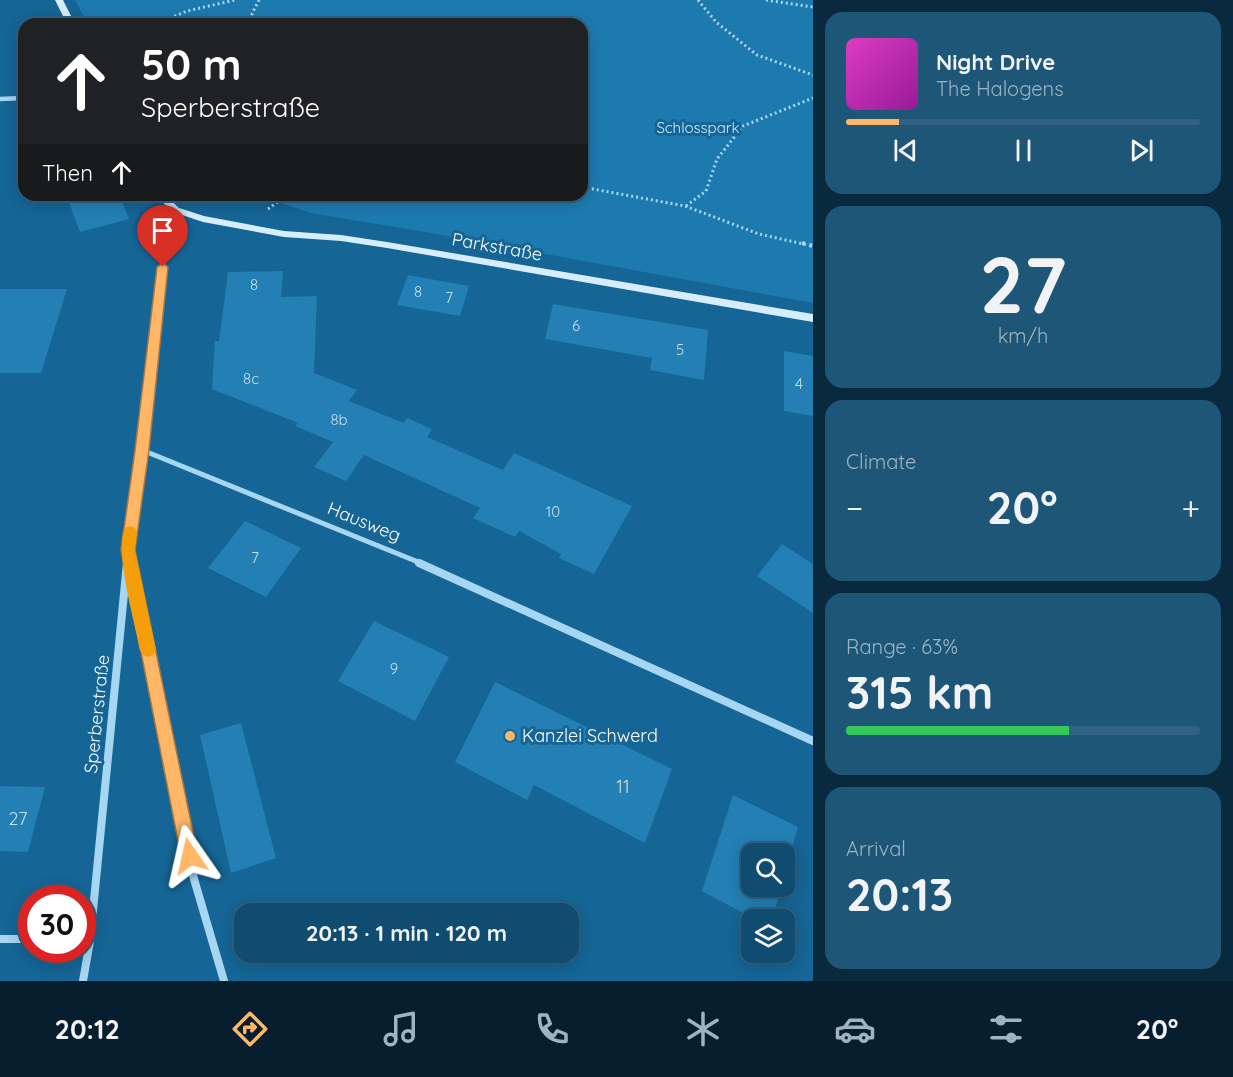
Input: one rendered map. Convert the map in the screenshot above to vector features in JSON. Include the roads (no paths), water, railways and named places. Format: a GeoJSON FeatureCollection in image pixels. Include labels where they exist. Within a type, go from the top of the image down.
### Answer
{"type":"FeatureCollection","features":[{"type":"Feature","properties":{"kind":"street"},"geometry":{"type":"LineString","coordinates":[[59,0],[68,18]]}},
{"type":"Feature","properties":{"kind":"street"},"geometry":{"type":"LineString","coordinates":[[0,99],[18,98]]}},
{"type":"Feature","properties":{"kind":"street"},"geometry":{"type":"LineString","coordinates":[[142,450],[165,244],[176,210],[166,201]]}},
{"type":"Feature","properties":{"kind":"street","name":"Parkstraße"},"geometry":{"type":"LineString","coordinates":[[176,210],[203,219],[265,230],[387,245],[813,318]]}},
{"type":"Feature","properties":{"kind":"street","name":"Sperberstraße"},"geometry":{"type":"LineString","coordinates":[[92,885],[128,550],[142,450]]}},
{"type":"Feature","properties":{"kind":"street","name":"Hausweg"},"geometry":{"type":"LineString","coordinates":[[142,450],[411,559],[813,741]]}},
{"type":"Feature","properties":{"kind":"street"},"geometry":{"type":"LineString","coordinates":[[128,550],[194,879],[224,981]]}},
{"type":"Feature","properties":{"kind":"street"},"geometry":{"type":"LineString","coordinates":[[0,939],[18,939]]}},
{"type":"Feature","properties":{"kind":"street","name":"Sperberstraße"},"geometry":{"type":"LineString","coordinates":[[83,981],[84,963]]}},
{"type":"Feature","properties":{"kind":"place","name":"Kanzlei Schwerd"},"geometry":{"type":"Point","coordinates":[510,736]}},
{"type":"Feature","properties":{"kind":"park label","name":"Schlosspark"},"geometry":{"type":"Point","coordinates":[698,128]}}]}
